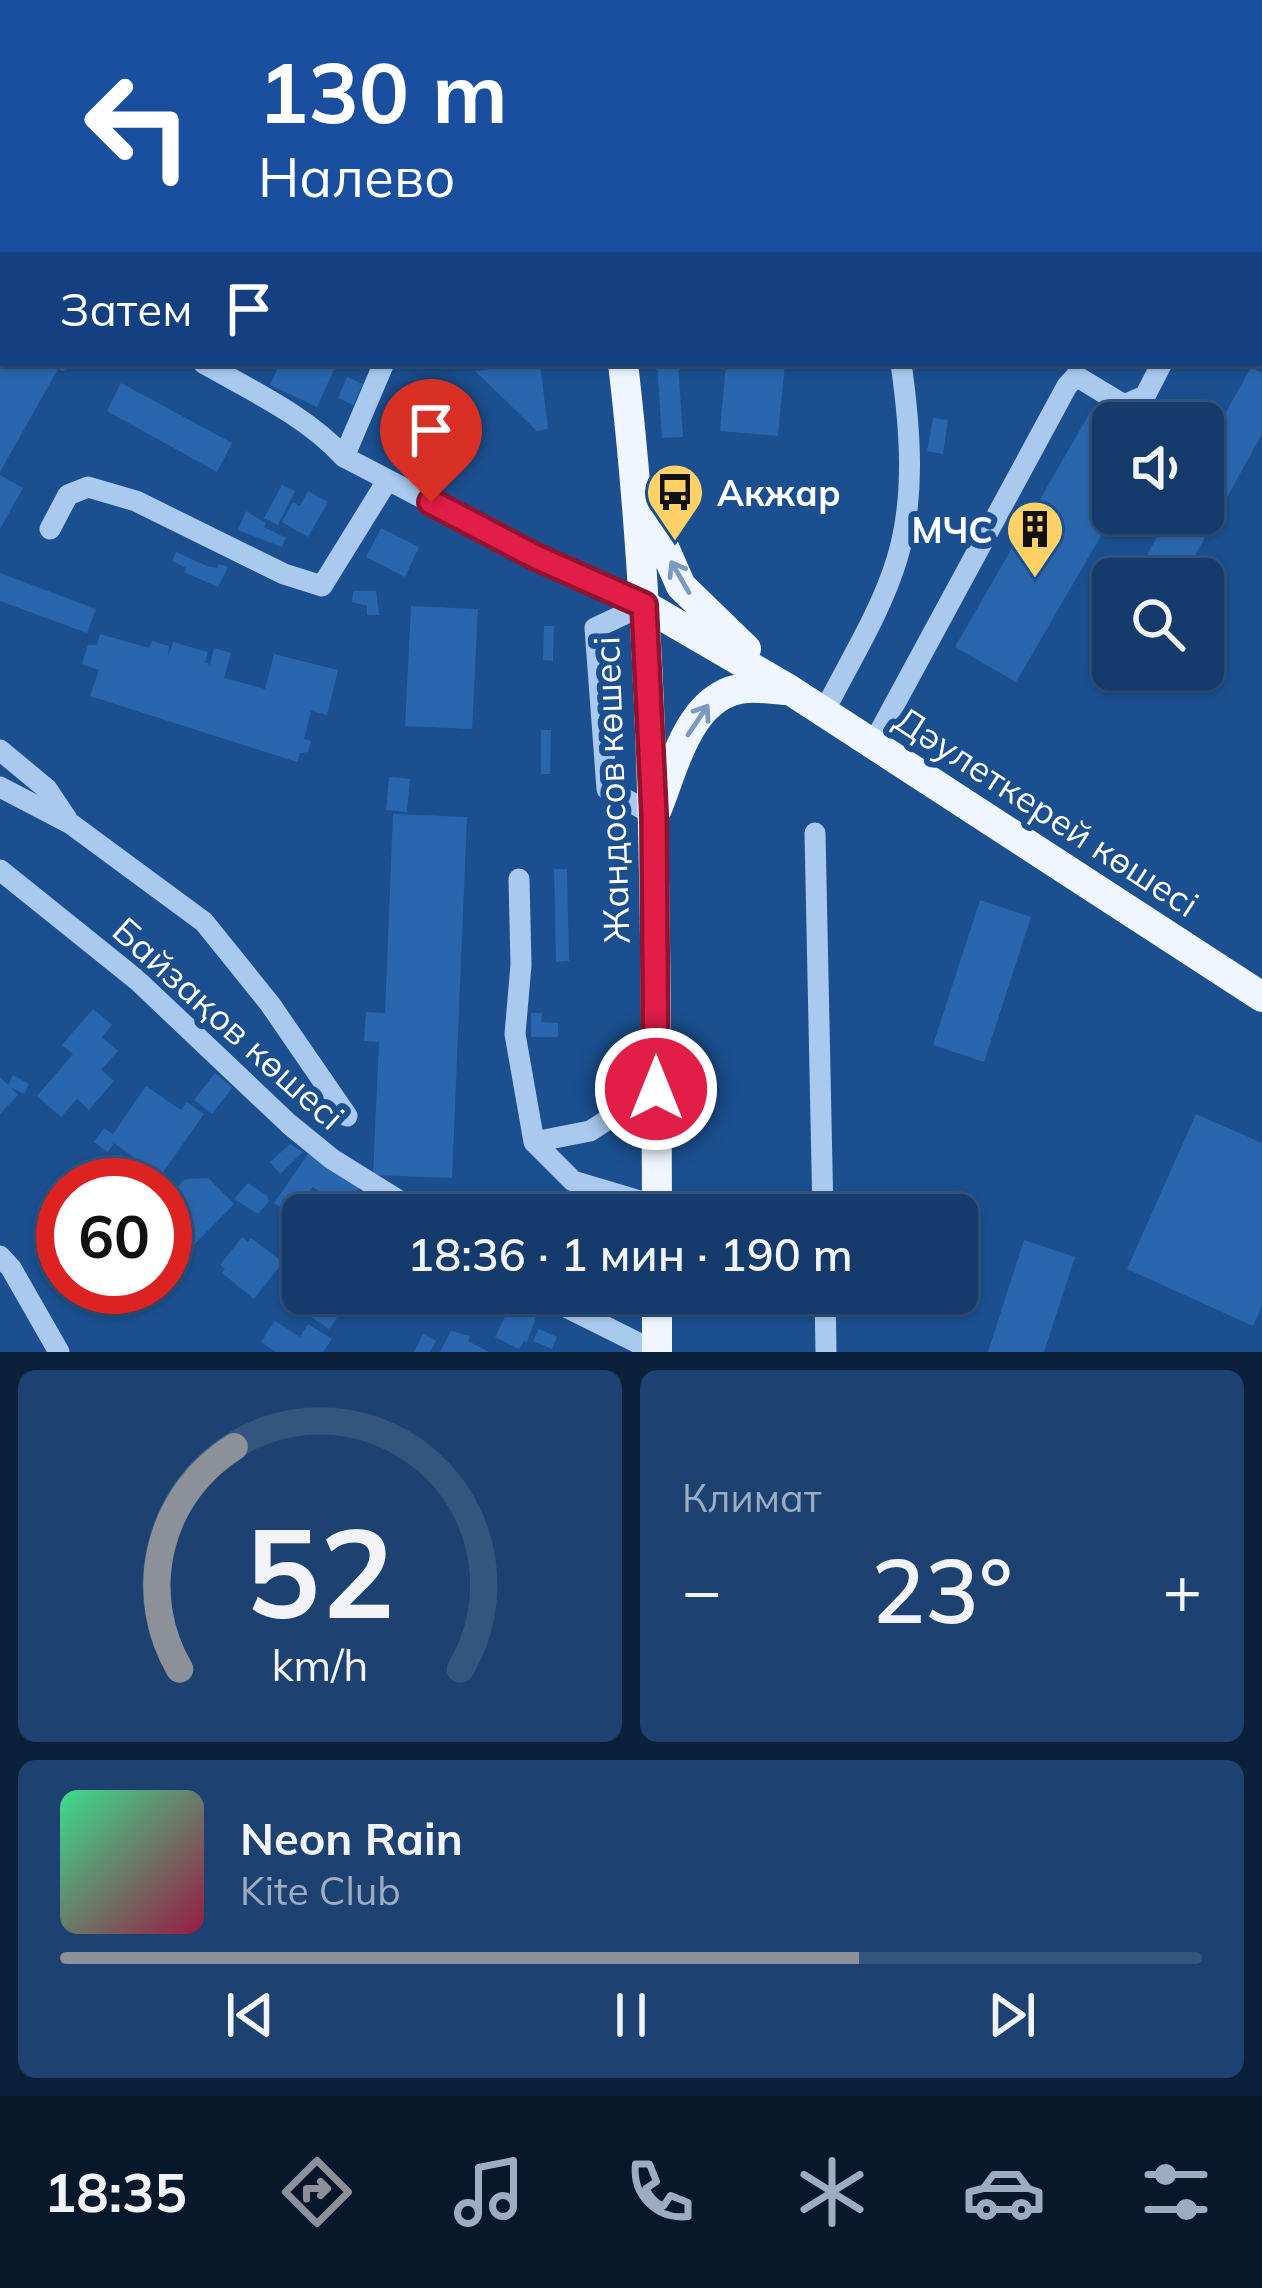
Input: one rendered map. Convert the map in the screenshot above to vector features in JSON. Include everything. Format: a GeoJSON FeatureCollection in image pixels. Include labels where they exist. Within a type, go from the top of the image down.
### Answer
{"type":"FeatureCollection","features":[{"type":"Feature","properties":{"kind":"main road","name":"Жандосов көшесі"},"geometry":{"type":"LineString","coordinates":[[623,366],[638,488],[654,815],[657,1194]]}},
{"type":"Feature","properties":{"kind":"main road"},"geometry":{"type":"LineString","coordinates":[[638,488],[681,586],[790,690]]}},
{"type":"Feature","properties":{"kind":"main road"},"geometry":{"type":"LineString","coordinates":[[644,605],[790,690]]}},
{"type":"Feature","properties":{"kind":"main road"},"geometry":{"type":"LineString","coordinates":[[654,815],[696,716],[715,699],[743,688],[790,690]]}},
{"type":"Feature","properties":{"kind":"main road","name":"Дәулеткерей көшесі"},"geometry":{"type":"LineString","coordinates":[[790,690],[1262,997]]}},
{"type":"Feature","properties":{"kind":"main road"},"geometry":{"type":"LineString","coordinates":[[656,1352],[657,1314]]}},
{"type":"Feature","properties":{"kind":"street"},"geometry":{"type":"LineString","coordinates":[[207,366],[299,417],[344,457],[387,481],[536,557],[644,605]]}},
{"type":"Feature","properties":{"kind":"street"},"geometry":{"type":"LineString","coordinates":[[344,457],[383,366]]}},
{"type":"Feature","properties":{"kind":"street"},"geometry":{"type":"LineString","coordinates":[[824,712],[879,604],[903,538],[909,464],[901,366]]}},
{"type":"Feature","properties":{"kind":"street"},"geometry":{"type":"LineString","coordinates":[[873,744],[1067,386],[1076,376],[1124,405],[1145,395],[1160,366]]}},
{"type":"Feature","properties":{"kind":"street"},"geometry":{"type":"LineString","coordinates":[[50,529],[68,495],[88,487],[136,501],[284,574],[322,586],[387,481]]}},
{"type":"Feature","properties":{"kind":"street"},"geometry":{"type":"LineString","coordinates":[[644,605],[595,628],[607,789],[654,815]]}},
{"type":"Feature","properties":{"kind":"street"},"geometry":{"type":"LineString","coordinates":[[0,751],[47,789],[71,824]]}},
{"type":"Feature","properties":{"kind":"street"},"geometry":{"type":"LineString","coordinates":[[0,787],[71,824],[204,922],[270,1004],[346,1116]]}},
{"type":"Feature","properties":{"kind":"street"},"geometry":{"type":"LineString","coordinates":[[815,833],[824,1194]]}},
{"type":"Feature","properties":{"kind":"street","name":"Байзақов көшесі"},"geometry":{"type":"LineString","coordinates":[[0,870],[137,980],[303,1136],[388,1194]]}},
{"type":"Feature","properties":{"kind":"street"},"geometry":{"type":"LineString","coordinates":[[519,879],[521,965],[515,1034],[534,1142],[574,1181],[611,1194]]}},
{"type":"Feature","properties":{"kind":"street"},"geometry":{"type":"LineString","coordinates":[[534,1142],[590,1130],[656,1089]]}},
{"type":"Feature","properties":{"kind":"street"},"geometry":{"type":"LineString","coordinates":[[0,1256],[58,1352]]}},
{"type":"Feature","properties":{"kind":"street"},"geometry":{"type":"LineString","coordinates":[[580,1314],[656,1352]]}},
{"type":"Feature","properties":{"kind":"street"},"geometry":{"type":"LineString","coordinates":[[825,1314],[826,1352]]}},
{"type":"Feature","properties":{"kind":"building"},"geometry":{"type":"Polygon","coordinates":[[[0,366],[70,366],[58,369],[0,472],[0,366]]]}},
{"type":"Feature","properties":{"kind":"building"},"geometry":{"type":"Polygon","coordinates":[[[279,366],[336,366],[317,407],[270,385],[279,366]]]}},
{"type":"Feature","properties":{"kind":"building"},"geometry":{"type":"Polygon","coordinates":[[[540,366],[548,429],[537,431],[475,371],[540,366]]]}},
{"type":"Feature","properties":{"kind":"building"},"geometry":{"type":"Polygon","coordinates":[[[657,366],[678,366],[683,437],[662,438],[657,366]]]}},
{"type":"Feature","properties":{"kind":"building"},"geometry":{"type":"Polygon","coordinates":[[[726,366],[785,366],[778,436],[720,431],[726,366]]]}},
{"type":"Feature","properties":{"kind":"building"},"geometry":{"type":"Polygon","coordinates":[[[1251,367],[1262,373],[1262,434],[1224,503],[1224,416],[1251,367]]]}},
{"type":"Feature","properties":{"kind":"building"},"geometry":{"type":"Polygon","coordinates":[[[347,377],[363,384],[353,405],[338,398],[347,377]]]}},
{"type":"Feature","properties":{"kind":"building"},"geometry":{"type":"Polygon","coordinates":[[[121,383],[232,443],[217,472],[107,411],[121,383]]]}},
{"type":"Feature","properties":{"kind":"building","name":"МЧС"},"geometry":{"type":"Polygon","coordinates":[[[1092,409],[1092,534],[1102,534],[1016,682],[955,647],[1092,409]]]}},
{"type":"Feature","properties":{"kind":"building"},"geometry":{"type":"Polygon","coordinates":[[[933,418],[948,420],[943,454],[927,451],[933,418]]]}},
{"type":"Feature","properties":{"kind":"building"},"geometry":{"type":"Polygon","coordinates":[[[0,475],[23,488],[0,529],[0,475]]]}},
{"type":"Feature","properties":{"kind":"building"},"geometry":{"type":"Polygon","coordinates":[[[282,485],[295,491],[278,525],[264,518],[282,485]]]}},
{"type":"Feature","properties":{"kind":"building"},"geometry":{"type":"Polygon","coordinates":[[[308,491],[328,502],[308,537],[282,522],[293,502],[300,506],[308,491]]]}},
{"type":"Feature","properties":{"kind":"building"},"geometry":{"type":"Polygon","coordinates":[[[246,511],[286,538],[282,547],[238,530],[246,511]]]}},
{"type":"Feature","properties":{"kind":"building"},"geometry":{"type":"Polygon","coordinates":[[[381,528],[419,547],[405,577],[366,557],[381,528]]]}},
{"type":"Feature","properties":{"kind":"building"},"geometry":{"type":"Polygon","coordinates":[[[1159,534],[1207,534],[1194,558],[1145,558],[1159,534]]]}},
{"type":"Feature","properties":{"kind":"building"},"geometry":{"type":"Polygon","coordinates":[[[176,552],[207,566],[228,567],[218,587],[184,572],[186,568],[172,561],[176,552]]]}},
{"type":"Feature","properties":{"kind":"building"},"geometry":{"type":"Polygon","coordinates":[[[0,573],[96,609],[87,633],[0,601],[0,573]]]}},
{"type":"Feature","properties":{"kind":"building"},"geometry":{"type":"Polygon","coordinates":[[[353,591],[376,591],[379,615],[367,615],[367,606],[352,602],[353,591]]]}},
{"type":"Feature","properties":{"kind":"building"},"geometry":{"type":"Polygon","coordinates":[[[411,606],[478,609],[472,729],[405,726],[411,606]]]}},
{"type":"Feature","properties":{"kind":"building"},"geometry":{"type":"Polygon","coordinates":[[[544,626],[554,626],[553,661],[543,660],[544,626]]]}},
{"type":"Feature","properties":{"kind":"building"},"geometry":{"type":"Polygon","coordinates":[[[100,634],[149,648],[152,641],[169,646],[168,657],[173,642],[208,652],[205,662],[210,665],[214,648],[231,653],[224,678],[265,689],[274,654],[338,670],[327,715],[311,711],[304,739],[311,741],[308,752],[300,753],[297,762],[90,696],[99,670],[82,664],[88,645],[97,645],[100,634]]]}},
{"type":"Feature","properties":{"kind":"building"},"geometry":{"type":"Polygon","coordinates":[[[541,730],[551,730],[550,774],[541,774],[541,730]]]}},
{"type":"Feature","properties":{"kind":"building"},"geometry":{"type":"Polygon","coordinates":[[[389,777],[410,779],[407,812],[386,810],[389,777]]]}},
{"type":"Feature","properties":{"kind":"building"},"geometry":{"type":"Polygon","coordinates":[[[393,814],[467,817],[452,1178],[373,1175],[379,1042],[364,1041],[366,1012],[385,1013],[393,814]]]}},
{"type":"Feature","properties":{"kind":"building"},"geometry":{"type":"Polygon","coordinates":[[[554,869],[567,869],[569,961],[556,962],[554,869]]]}},
{"type":"Feature","properties":{"kind":"building"},"geometry":{"type":"Polygon","coordinates":[[[980,900],[1031,917],[984,1062],[933,1045],[980,900]]]}},
{"type":"Feature","properties":{"kind":"building"},"geometry":{"type":"Polygon","coordinates":[[[93,1009],[112,1025],[102,1037],[118,1051],[101,1070],[114,1081],[89,1110],[77,1099],[61,1117],[37,1096],[73,1054],[62,1045],[93,1009]]]}},
{"type":"Feature","properties":{"kind":"building"},"geometry":{"type":"Polygon","coordinates":[[[531,1013],[542,1013],[541,1022],[558,1023],[558,1037],[531,1037],[531,1013]]]}},
{"type":"Feature","properties":{"kind":"building"},"geometry":{"type":"Polygon","coordinates":[[[215,1073],[232,1088],[212,1114],[194,1100],[215,1073]]]}},
{"type":"Feature","properties":{"kind":"building"},"geometry":{"type":"Polygon","coordinates":[[[13,1075],[29,1084],[24,1094],[10,1087],[18,1095],[0,1114],[0,1077],[8,1085],[13,1075]]]}},
{"type":"Feature","properties":{"kind":"building"},"geometry":{"type":"Polygon","coordinates":[[[146,1086],[181,1110],[187,1102],[204,1114],[173,1158],[135,1158],[114,1143],[108,1152],[94,1142],[104,1128],[113,1134],[146,1086]]]}},
{"type":"Feature","properties":{"kind":"building"},"geometry":{"type":"Polygon","coordinates":[[[1196,1114],[1262,1143],[1262,1306],[1253,1326],[1127,1269],[1196,1114]]]}},
{"type":"Feature","properties":{"kind":"building"},"geometry":{"type":"Polygon","coordinates":[[[290,1144],[303,1152],[280,1174],[270,1162],[290,1144]]]}},
{"type":"Feature","properties":{"kind":"building"},"geometry":{"type":"Polygon","coordinates":[[[310,1151],[360,1187],[355,1194],[323,1194],[313,1187],[308,1194],[282,1194],[282,1208],[274,1203],[310,1151]]]}},
{"type":"Feature","properties":{"kind":"building"},"geometry":{"type":"Polygon","coordinates":[[[208,1178],[234,1204],[192,1247],[192,1179],[208,1178]]]}},
{"type":"Feature","properties":{"kind":"building"},"geometry":{"type":"Polygon","coordinates":[[[248,1183],[269,1201],[258,1214],[234,1199],[248,1183]]]}},
{"type":"Feature","properties":{"kind":"building"},"geometry":{"type":"Polygon","coordinates":[[[242,1237],[248,1242],[251,1238],[282,1261],[254,1299],[222,1273],[225,1269],[220,1265],[242,1237]]]}},
{"type":"Feature","properties":{"kind":"building"},"geometry":{"type":"Polygon","coordinates":[[[1024,1240],[1075,1257],[1044,1352],[988,1352],[1024,1240]]]}},
{"type":"Feature","properties":{"kind":"building"},"geometry":{"type":"Polygon","coordinates":[[[307,1314],[339,1314],[329,1329],[307,1314]]]}},
{"type":"Feature","properties":{"kind":"building"},"geometry":{"type":"Polygon","coordinates":[[[506,1314],[537,1314],[527,1342],[519,1349],[495,1337],[506,1314]]]}},
{"type":"Feature","properties":{"kind":"building"},"geometry":{"type":"Polygon","coordinates":[[[275,1321],[300,1337],[308,1324],[332,1339],[323,1352],[276,1352],[261,1342],[275,1321]]]}},
{"type":"Feature","properties":{"kind":"building"},"geometry":{"type":"Polygon","coordinates":[[[539,1329],[557,1337],[552,1349],[533,1341],[539,1329]]]}},
{"type":"Feature","properties":{"kind":"building"},"geometry":{"type":"Polygon","coordinates":[[[451,1331],[470,1336],[468,1341],[489,1352],[440,1352],[451,1331]]]}},
{"type":"Feature","properties":{"kind":"building"},"geometry":{"type":"Polygon","coordinates":[[[423,1334],[436,1341],[430,1352],[414,1352],[423,1334]]]}},
{"type":"Feature","properties":{"kind":"place","name":"Акжар"},"geometry":{"type":"Point","coordinates":[675,543]}},
{"type":"Feature","properties":{"kind":"place","name":"МЧС"},"geometry":{"type":"Point","coordinates":[1035,580]}},
{"type":"Feature","properties":{"kind":"route"},"geometry":{"type":"LineString","coordinates":[[431,502],[536,557],[644,605],[654,815],[656,1089]]}}]}
